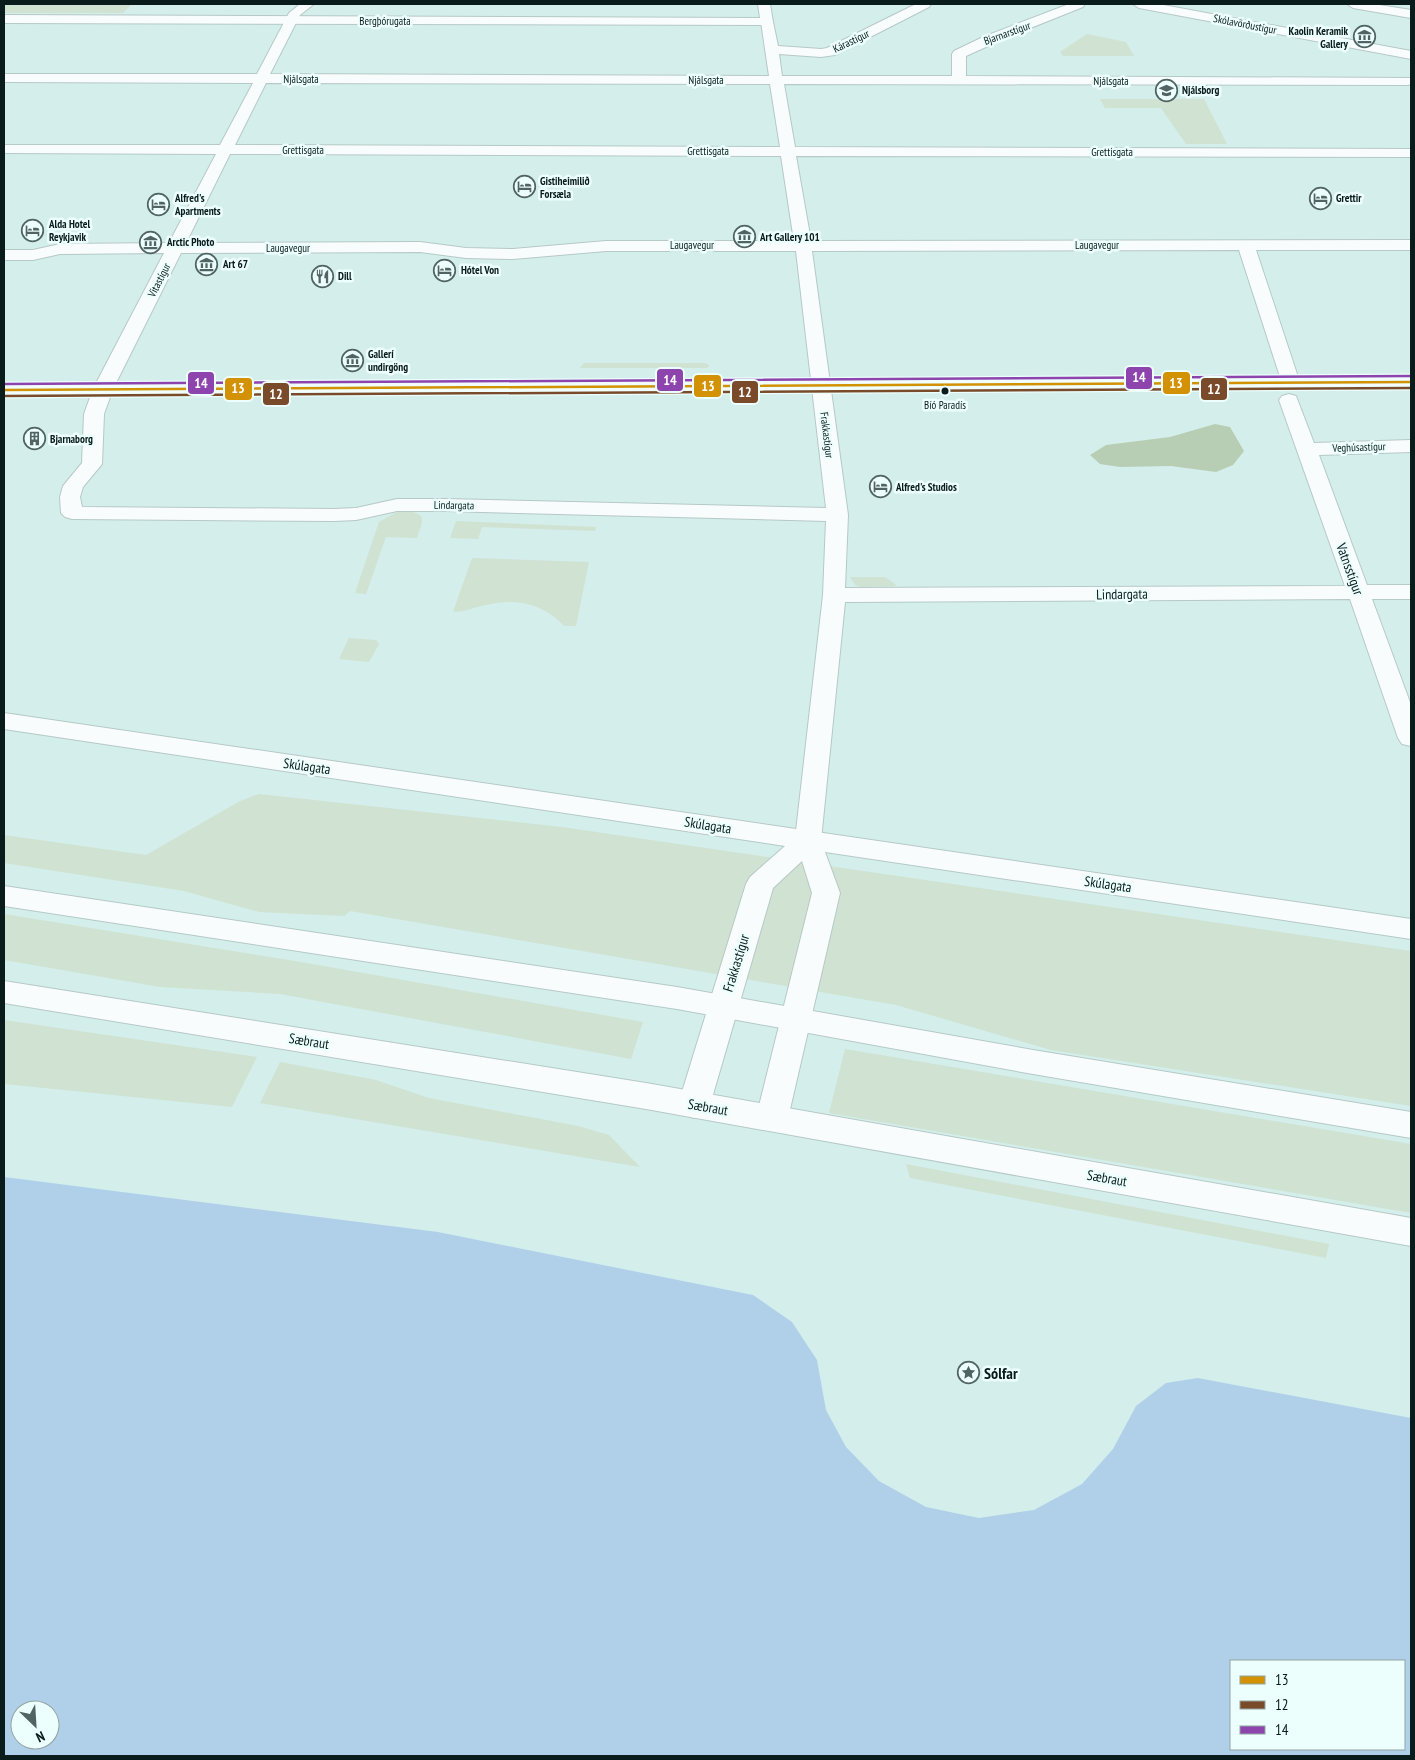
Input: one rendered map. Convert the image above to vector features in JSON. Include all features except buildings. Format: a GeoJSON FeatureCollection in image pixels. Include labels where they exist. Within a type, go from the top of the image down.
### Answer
{"type":"FeatureCollection","features":[{"type":"Feature","properties":{"kind":"street","name":"Vitastígur"},"geometry":{"type":"LineString","coordinates":[[72,513],[70,497],[73,486],[92,464],[94,414],[103,389],[291,20],[295,13],[308,4]]}},
{"type":"Feature","properties":{"kind":"street","name":"Frakkastígur"},"geometry":{"type":"LineString","coordinates":[[764,4],[803,244],[838,515],[834,595],[808,840],[826,893],[772,1118]]}},
{"type":"Feature","properties":{"kind":"street","name":"Kárastígur"},"geometry":{"type":"LineString","coordinates":[[771,50],[830,52],[925,4]]}},
{"type":"Feature","properties":{"kind":"street","name":"Bjarnarstígur"},"geometry":{"type":"LineString","coordinates":[[959,80],[959,54],[976,45],[1079,4]]}},
{"type":"Feature","properties":{"kind":"street","name":"Skólavörðustígur"},"geometry":{"type":"LineString","coordinates":[[1139,4],[1411,56]]}},
{"type":"Feature","properties":{"kind":"street"},"geometry":{"type":"LineString","coordinates":[[1353,4],[1411,14]]}},
{"type":"Feature","properties":{"kind":"street","name":"Bergþórugata"},"geometry":{"type":"LineString","coordinates":[[4,19],[767,22]]}},
{"type":"Feature","properties":{"kind":"street"},"geometry":{"type":"LineString","coordinates":[[1410,82],[1401,74],[1411,65]]}},
{"type":"Feature","properties":{"kind":"street","name":"Njálsgata"},"geometry":{"type":"LineString","coordinates":[[4,78],[1410,82]]}},
{"type":"Feature","properties":{"kind":"street","name":"Grettisgata"},"geometry":{"type":"LineString","coordinates":[[4,149],[1411,153]]}},
{"type":"Feature","properties":{"kind":"street","name":"Laugavegur"},"geometry":{"type":"LineString","coordinates":[[4,255],[33,255],[60,249],[420,246],[452,252],[553,252],[606,246],[803,244],[1411,245]]}},
{"type":"Feature","properties":{"kind":"street","name":"Vatnsstígur"},"geometry":{"type":"LineString","coordinates":[[1246,245],[1307,449],[1411,738]]}},
{"type":"Feature","properties":{"kind":"street"},"geometry":{"type":"LineString","coordinates":[[4,390],[821,385],[1290,391],[1411,382]]}},
{"type":"Feature","properties":{"kind":"street","name":"Veghúsastígur"},"geometry":{"type":"LineString","coordinates":[[1307,449],[1411,446]]}},
{"type":"Feature","properties":{"kind":"street","name":"Lindargata"},"geometry":{"type":"LineString","coordinates":[[72,513],[334,515],[356,514],[397,505],[446,505],[838,515]]}},
{"type":"Feature","properties":{"kind":"street","name":"Lindargata"},"geometry":{"type":"LineString","coordinates":[[834,595],[1411,592]]}},
{"type":"Feature","properties":{"kind":"street","name":"Skúlagata"},"geometry":{"type":"LineString","coordinates":[[4,721],[1411,929]]}},
{"type":"Feature","properties":{"kind":"street","name":"Frakkastígur"},"geometry":{"type":"LineString","coordinates":[[694,1105],[760,884],[808,840]]}},
{"type":"Feature","properties":{"kind":"street"},"geometry":{"type":"LineString","coordinates":[[4,896],[723,1006],[1033,1062],[1411,1125]]}},
{"type":"Feature","properties":{"kind":"street","name":"Sæbraut"},"geometry":{"type":"LineString","coordinates":[[4,992],[772,1118],[1411,1232]]}},
{"type":"Feature","properties":{"kind":"green space"},"geometry":{"type":"Polygon","coordinates":[[[4,4],[132,4],[123,13],[4,13],[4,4]]]}},
{"type":"Feature","properties":{"kind":"green space"},"geometry":{"type":"Polygon","coordinates":[[[1087,34],[1126,42],[1134,56],[1063,56],[1060,52],[1087,34]]]}},
{"type":"Feature","properties":{"kind":"green space"},"geometry":{"type":"Polygon","coordinates":[[[1100,99],[1204,99],[1227,144],[1186,144],[1161,108],[1105,108],[1100,99]]]}},
{"type":"Feature","properties":{"kind":"green space"},"geometry":{"type":"Polygon","coordinates":[[[584,363],[705,363],[709,367],[580,368],[584,363]]]}},
{"type":"Feature","properties":{"kind":"green space"},"geometry":{"type":"Polygon","coordinates":[[[1215,424],[1230,427],[1244,451],[1233,465],[1216,472],[1171,466],[1120,467],[1100,464],[1090,455],[1106,445],[1170,437],[1215,424]]]}},
{"type":"Feature","properties":{"kind":"green space"},"geometry":{"type":"Polygon","coordinates":[[[407,511],[419,514],[421,517],[422,523],[417,538],[386,537],[366,594],[355,593],[379,522],[397,512],[407,511]]]}},
{"type":"Feature","properties":{"kind":"green space"},"geometry":{"type":"Polygon","coordinates":[[[456,521],[596,527],[595,531],[482,527],[478,539],[450,538],[456,521]]]}},
{"type":"Feature","properties":{"kind":"green space"},"geometry":{"type":"Polygon","coordinates":[[[472,558],[589,562],[576,626],[564,626],[547,612],[528,604],[497,603],[453,612],[472,558]]]}},
{"type":"Feature","properties":{"kind":"green space"},"geometry":{"type":"Polygon","coordinates":[[[850,577],[885,577],[896,586],[861,587],[855,585],[850,577]]]}},
{"type":"Feature","properties":{"kind":"green space"},"geometry":{"type":"Polygon","coordinates":[[[349,638],[376,640],[379,644],[369,662],[339,659],[349,638]]]}},
{"type":"Feature","properties":{"kind":"green space"},"geometry":{"type":"Polygon","coordinates":[[[259,794],[562,827],[1411,951],[1411,1106],[1051,1050],[896,1005],[350,911],[344,916],[259,912],[184,891],[4,863],[4,835],[146,855],[240,801],[259,794]]]}},
{"type":"Feature","properties":{"kind":"green space"},"geometry":{"type":"Polygon","coordinates":[[[4,914],[301,962],[643,1022],[631,1059],[280,994],[160,987],[4,960],[4,914]]]}},
{"type":"Feature","properties":{"kind":"green space"},"geometry":{"type":"Polygon","coordinates":[[[4,1020],[257,1057],[232,1107],[4,1084],[4,1020]]]}},
{"type":"Feature","properties":{"kind":"green space"},"geometry":{"type":"Polygon","coordinates":[[[845,1049],[1411,1144],[1411,1213],[829,1113],[845,1049]]]}},
{"type":"Feature","properties":{"kind":"green space"},"geometry":{"type":"Polygon","coordinates":[[[280,1062],[376,1080],[429,1098],[578,1126],[609,1135],[640,1167],[260,1103],[280,1062]]]}},
{"type":"Feature","properties":{"kind":"green space"},"geometry":{"type":"Polygon","coordinates":[[[906,1164],[1329,1244],[1326,1258],[910,1178],[906,1164]]]}},
{"type":"Feature","properties":{"kind":"water"},"geometry":{"type":"Polygon","coordinates":[[[4,1177],[438,1232],[753,1295],[792,1322],[817,1360],[826,1410],[846,1447],[879,1481],[926,1507],[979,1518],[1034,1510],[1082,1484],[1113,1449],[1136,1406],[1166,1383],[1198,1378],[1411,1418],[1411,1756],[4,1756],[4,1177]]]}},
{"type":"Feature","properties":{"kind":"transit line","name":"14"},"geometry":{"type":"LineString","coordinates":[[4,384],[1411,376]]}},
{"type":"Feature","properties":{"kind":"transit line","name":"13"},"geometry":{"type":"LineString","coordinates":[[4,390],[1411,382]]}},
{"type":"Feature","properties":{"kind":"transit line","name":"12"},"geometry":{"type":"LineString","coordinates":[[4,396],[1411,388]]}},
{"type":"Feature","properties":{"kind":"place","name":"Kaolin Keramik Gallery"},"geometry":{"type":"Point","coordinates":[1364,37]}},
{"type":"Feature","properties":{"kind":"place","name":"Njálsborg"},"geometry":{"type":"Point","coordinates":[1166,90]}},
{"type":"Feature","properties":{"kind":"place","name":"Gistiheimilið Forsæla"},"geometry":{"type":"Point","coordinates":[524,187]}},
{"type":"Feature","properties":{"kind":"place","name":"Grettir"},"geometry":{"type":"Point","coordinates":[1320,198]}},
{"type":"Feature","properties":{"kind":"place","name":"Alfred's Apartments"},"geometry":{"type":"Point","coordinates":[159,204]}},
{"type":"Feature","properties":{"kind":"place","name":"Alda Hotel Reykjavik"},"geometry":{"type":"Point","coordinates":[33,230]}},
{"type":"Feature","properties":{"kind":"place","name":"Art Gallery 101"},"geometry":{"type":"Point","coordinates":[744,237]}},
{"type":"Feature","properties":{"kind":"place","name":"Arctic Photo"},"geometry":{"type":"Point","coordinates":[151,242]}},
{"type":"Feature","properties":{"kind":"place","name":"Art 67"},"geometry":{"type":"Point","coordinates":[207,264]}},
{"type":"Feature","properties":{"kind":"place","name":"Hótel Von"},"geometry":{"type":"Point","coordinates":[445,270]}},
{"type":"Feature","properties":{"kind":"place","name":"Dill"},"geometry":{"type":"Point","coordinates":[322,276]}},
{"type":"Feature","properties":{"kind":"place","name":"Gallerí undirgöng"},"geometry":{"type":"Point","coordinates":[352,360]}},
{"type":"Feature","properties":{"kind":"place","name":"Bíó Paradís"},"geometry":{"type":"Point","coordinates":[945,391]}},
{"type":"Feature","properties":{"kind":"place","name":"Bjarnaborg"},"geometry":{"type":"Point","coordinates":[34,439]}},
{"type":"Feature","properties":{"kind":"place","name":"Alfred's Studios"},"geometry":{"type":"Point","coordinates":[880,487]}},
{"type":"Feature","properties":{"kind":"place","name":"Sólfar"},"geometry":{"type":"Point","coordinates":[968,1373]}}]}
